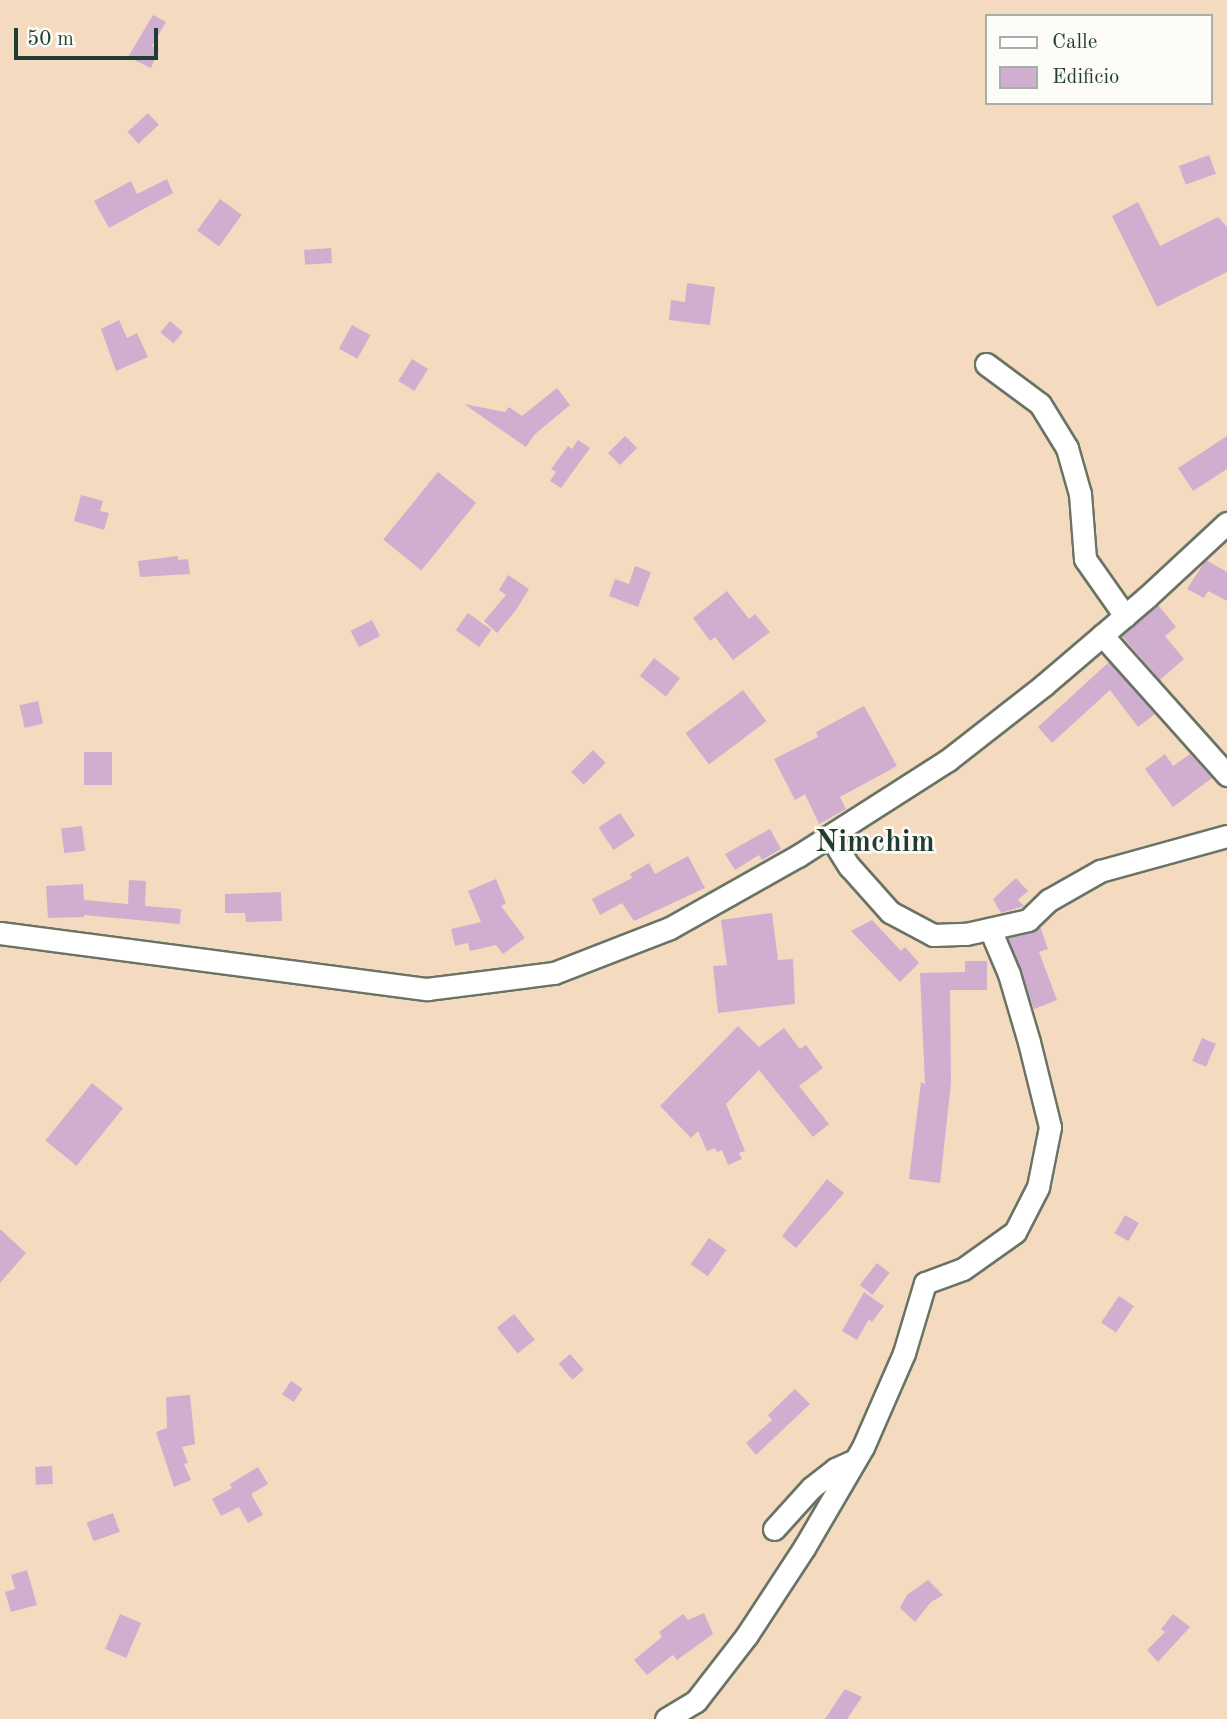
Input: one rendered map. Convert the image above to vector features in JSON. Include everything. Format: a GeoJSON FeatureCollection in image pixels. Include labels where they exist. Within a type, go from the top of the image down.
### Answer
{"type":"FeatureCollection","features":[{"type":"Feature","properties":{"kind":"street"},"geometry":{"type":"LineString","coordinates":[[986,364],[1040,404],[1067,448],[1080,494],[1085,559],[1125,616]]}},
{"type":"Feature","properties":{"kind":"street"},"geometry":{"type":"LineString","coordinates":[[0,933],[427,989],[554,974],[670,928],[830,836],[948,760],[1125,616],[1227,523]]}},
{"type":"Feature","properties":{"kind":"street"},"geometry":{"type":"LineString","coordinates":[[1102,635],[1227,775]]}},
{"type":"Feature","properties":{"kind":"street"},"geometry":{"type":"LineString","coordinates":[[830,836],[849,866],[890,912],[933,935],[990,929],[1028,920],[1049,900],[1100,871],[1227,836]]}},
{"type":"Feature","properties":{"kind":"street"},"geometry":{"type":"LineString","coordinates":[[666,1719],[696,1701],[747,1635],[804,1548],[855,1460],[904,1353],[925,1283],[963,1269],[1015,1232],[1038,1187],[1050,1127],[1030,1042],[1009,974],[990,929]]}},
{"type":"Feature","properties":{"kind":"street"},"geometry":{"type":"LineString","coordinates":[[774,1529],[811,1489],[835,1469],[855,1460]]}},
{"type":"Feature","properties":{"kind":"building"},"geometry":{"type":"Polygon","coordinates":[[[153,15],[166,22],[152,46],[159,49],[151,68],[128,57],[153,15]]]}},
{"type":"Feature","properties":{"kind":"building"},"geometry":{"type":"Polygon","coordinates":[[[148,113],[159,125],[138,144],[128,132],[148,113]]]}},
{"type":"Feature","properties":{"kind":"building"},"geometry":{"type":"Polygon","coordinates":[[[1209,155],[1216,174],[1186,185],[1179,166],[1209,155]]]}},
{"type":"Feature","properties":{"kind":"building"},"geometry":{"type":"Polygon","coordinates":[[[167,179],[173,193],[109,228],[94,201],[131,181],[137,194],[167,179]]]}},
{"type":"Feature","properties":{"kind":"building"},"geometry":{"type":"Polygon","coordinates":[[[220,199],[242,215],[219,246],[197,231],[220,199]]]}},
{"type":"Feature","properties":{"kind":"building"},"geometry":{"type":"Polygon","coordinates":[[[1138,202],[1160,246],[1218,217],[1227,227],[1227,272],[1157,307],[1112,216],[1138,202]]]}},
{"type":"Feature","properties":{"kind":"building"},"geometry":{"type":"Polygon","coordinates":[[[331,248],[332,263],[305,265],[304,250],[331,248]]]}},
{"type":"Feature","properties":{"kind":"building"},"geometry":{"type":"Polygon","coordinates":[[[687,283],[715,287],[710,325],[669,320],[671,300],[685,302],[687,283]]]}},
{"type":"Feature","properties":{"kind":"building"},"geometry":{"type":"Polygon","coordinates":[[[119,320],[127,338],[137,333],[148,357],[116,371],[101,329],[119,320]]]}},
{"type":"Feature","properties":{"kind":"building"},"geometry":{"type":"Polygon","coordinates":[[[170,321],[183,332],[173,343],[160,332],[170,321]]]}},
{"type":"Feature","properties":{"kind":"building"},"geometry":{"type":"Polygon","coordinates":[[[352,325],[370,335],[357,359],[339,349],[352,325]]]}},
{"type":"Feature","properties":{"kind":"building"},"geometry":{"type":"Polygon","coordinates":[[[412,359],[428,369],[414,391],[398,381],[412,359]]]}},
{"type":"Feature","properties":{"kind":"building"},"geometry":{"type":"Polygon","coordinates":[[[557,388],[570,405],[534,435],[526,447],[464,404],[505,412],[509,407],[522,416],[557,388]]]}},
{"type":"Feature","properties":{"kind":"building"},"geometry":{"type":"Polygon","coordinates":[[[625,436],[637,448],[620,465],[608,453],[625,436]]]}},
{"type":"Feature","properties":{"kind":"building"},"geometry":{"type":"Polygon","coordinates":[[[1227,436],[1227,469],[1193,491],[1178,468],[1227,436]]]}},
{"type":"Feature","properties":{"kind":"building"},"geometry":{"type":"Polygon","coordinates":[[[578,440],[590,448],[561,488],[550,481],[556,472],[551,469],[568,446],[572,449],[578,440]]]}},
{"type":"Feature","properties":{"kind":"building"},"geometry":{"type":"Polygon","coordinates":[[[438,472],[476,503],[421,570],[383,540],[438,472]]]}},
{"type":"Feature","properties":{"kind":"building"},"geometry":{"type":"Polygon","coordinates":[[[81,495],[103,501],[100,511],[109,513],[104,530],[74,521],[81,495]]]}},
{"type":"Feature","properties":{"kind":"building"},"geometry":{"type":"Polygon","coordinates":[[[178,556],[178,560],[188,559],[190,574],[140,577],[138,561],[178,556]]]}},
{"type":"Feature","properties":{"kind":"building"},"geometry":{"type":"Polygon","coordinates":[[[1206,560],[1227,572],[1227,601],[1208,591],[1204,598],[1187,589],[1206,560]]]}},
{"type":"Feature","properties":{"kind":"building"},"geometry":{"type":"Polygon","coordinates":[[[635,566],[651,572],[638,607],[609,596],[615,579],[629,584],[635,566]]]}},
{"type":"Feature","properties":{"kind":"building"},"geometry":{"type":"Polygon","coordinates":[[[508,575],[529,589],[497,633],[484,621],[506,595],[499,590],[508,575]]]}},
{"type":"Feature","properties":{"kind":"building"},"geometry":{"type":"Polygon","coordinates":[[[727,591],[749,619],[755,614],[770,632],[733,660],[715,637],[710,641],[693,618],[727,591]]]}},
{"type":"Feature","properties":{"kind":"building"},"geometry":{"type":"Polygon","coordinates":[[[1158,605],[1176,627],[1165,636],[1184,659],[1160,680],[1122,636],[1158,605]]]}},
{"type":"Feature","properties":{"kind":"building"},"geometry":{"type":"Polygon","coordinates":[[[468,613],[491,630],[479,647],[456,630],[468,613]]]}},
{"type":"Feature","properties":{"kind":"building"},"geometry":{"type":"Polygon","coordinates":[[[372,620],[380,636],[359,647],[351,631],[372,620]]]}},
{"type":"Feature","properties":{"kind":"building"},"geometry":{"type":"Polygon","coordinates":[[[654,658],[680,678],[666,696],[640,676],[654,658]]]}},
{"type":"Feature","properties":{"kind":"building"},"geometry":{"type":"Polygon","coordinates":[[[1109,662],[1155,714],[1138,727],[1110,690],[1052,743],[1038,727],[1109,662]]]}},
{"type":"Feature","properties":{"kind":"building"},"geometry":{"type":"Polygon","coordinates":[[[743,690],[766,721],[709,764],[685,733],[743,690]]]}},
{"type":"Feature","properties":{"kind":"building"},"geometry":{"type":"Polygon","coordinates":[[[38,701],[43,723],[25,728],[19,705],[38,701]]]}},
{"type":"Feature","properties":{"kind":"building"},"geometry":{"type":"Polygon","coordinates":[[[864,706],[897,766],[840,797],[846,809],[819,824],[805,794],[795,800],[774,759],[818,737],[816,732],[864,706]]]}},
{"type":"Feature","properties":{"kind":"building"},"geometry":{"type":"Polygon","coordinates":[[[593,750],[606,763],[584,785],[571,772],[593,750]]]}},
{"type":"Feature","properties":{"kind":"building"},"geometry":{"type":"Polygon","coordinates":[[[84,752],[112,752],[112,785],[84,785],[84,752]]]}},
{"type":"Feature","properties":{"kind":"building"},"geometry":{"type":"Polygon","coordinates":[[[1165,754],[1173,766],[1190,754],[1212,778],[1173,807],[1145,769],[1165,754]]]}},
{"type":"Feature","properties":{"kind":"building"},"geometry":{"type":"Polygon","coordinates":[[[620,813],[635,835],[614,850],[598,828],[620,813]]]}},
{"type":"Feature","properties":{"kind":"building"},"geometry":{"type":"Polygon","coordinates":[[[82,826],[85,851],[64,853],[61,829],[82,826]]]}},
{"type":"Feature","properties":{"kind":"building"},"geometry":{"type":"Polygon","coordinates":[[[770,829],[781,849],[762,860],[759,855],[735,870],[725,854],[770,829]]]}},
{"type":"Feature","properties":{"kind":"building"},"geometry":{"type":"Polygon","coordinates":[[[688,856],[705,888],[634,921],[622,903],[600,915],[592,899],[632,878],[630,874],[649,863],[655,874],[688,856]]]}},
{"type":"Feature","properties":{"kind":"building"},"geometry":{"type":"Polygon","coordinates":[[[1016,878],[1028,891],[1018,900],[1024,906],[1001,913],[993,899],[1016,878]]]}},
{"type":"Feature","properties":{"kind":"building"},"geometry":{"type":"Polygon","coordinates":[[[496,879],[506,903],[501,906],[525,938],[503,954],[496,945],[470,951],[468,943],[455,946],[451,929],[481,922],[468,891],[496,879]]]}},
{"type":"Feature","properties":{"kind":"building"},"geometry":{"type":"Polygon","coordinates":[[[129,880],[146,881],[145,906],[181,909],[180,924],[84,915],[48,918],[46,886],[83,884],[84,900],[128,904],[129,880]]]}},
{"type":"Feature","properties":{"kind":"building"},"geometry":{"type":"Polygon","coordinates":[[[281,892],[282,921],[246,922],[245,913],[225,913],[225,894],[281,892]]]}},
{"type":"Feature","properties":{"kind":"building"},"geometry":{"type":"Polygon","coordinates":[[[772,913],[778,960],[793,959],[795,1004],[718,1013],[713,966],[727,965],[721,920],[772,913]]]}},
{"type":"Feature","properties":{"kind":"building"},"geometry":{"type":"Polygon","coordinates":[[[872,920],[901,951],[905,947],[919,963],[900,982],[851,931],[872,920]]]}},
{"type":"Feature","properties":{"kind":"building"},"geometry":{"type":"Polygon","coordinates":[[[1040,926],[1048,949],[1039,952],[1057,1000],[1034,1009],[1008,938],[1031,933],[1040,926]]]}},
{"type":"Feature","properties":{"kind":"building"},"geometry":{"type":"Polygon","coordinates":[[[965,961],[987,961],[987,990],[950,990],[951,1083],[940,1183],[909,1179],[921,1082],[925,1084],[920,973],[965,972],[965,961]]]}},
{"type":"Feature","properties":{"kind":"building"},"geometry":{"type":"Polygon","coordinates":[[[738,1026],[759,1047],[784,1028],[800,1049],[806,1045],[823,1068],[799,1086],[829,1124],[813,1137],[759,1070],[726,1104],[745,1151],[739,1153],[742,1159],[728,1165],[722,1150],[717,1152],[715,1148],[707,1151],[698,1131],[691,1138],[660,1106],[738,1026]]]}},
{"type":"Feature","properties":{"kind":"building"},"geometry":{"type":"Polygon","coordinates":[[[1202,1038],[1216,1044],[1206,1067],[1192,1061],[1202,1038]]]}},
{"type":"Feature","properties":{"kind":"building"},"geometry":{"type":"Polygon","coordinates":[[[92,1083],[123,1108],[77,1166],[45,1141],[92,1083]]]}},
{"type":"Feature","properties":{"kind":"building"},"geometry":{"type":"Polygon","coordinates":[[[827,1179],[844,1193],[796,1248],[782,1236],[827,1179]]]}},
{"type":"Feature","properties":{"kind":"building"},"geometry":{"type":"Polygon","coordinates":[[[1125,1215],[1139,1223],[1128,1241],[1114,1233],[1125,1215]]]}},
{"type":"Feature","properties":{"kind":"building"},"geometry":{"type":"Polygon","coordinates":[[[0,1229],[26,1253],[0,1283],[0,1229]]]}},
{"type":"Feature","properties":{"kind":"building"},"geometry":{"type":"Polygon","coordinates":[[[709,1238],[726,1250],[708,1276],[691,1264],[709,1238]]]}},
{"type":"Feature","properties":{"kind":"building"},"geometry":{"type":"Polygon","coordinates":[[[877,1263],[890,1273],[872,1295],[860,1285],[877,1263]]]}},
{"type":"Feature","properties":{"kind":"building"},"geometry":{"type":"Polygon","coordinates":[[[864,1292],[884,1306],[872,1322],[869,1319],[857,1340],[842,1331],[864,1292]]]}},
{"type":"Feature","properties":{"kind":"building"},"geometry":{"type":"Polygon","coordinates":[[[1119,1296],[1134,1306],[1116,1333],[1101,1323],[1119,1296]]]}},
{"type":"Feature","properties":{"kind":"building"},"geometry":{"type":"Polygon","coordinates":[[[514,1314],[535,1340],[518,1353],[497,1328],[514,1314]]]}},
{"type":"Feature","properties":{"kind":"building"},"geometry":{"type":"Polygon","coordinates":[[[570,1354],[584,1370],[572,1380],[559,1364],[570,1354]]]}},
{"type":"Feature","properties":{"kind":"building"},"geometry":{"type":"Polygon","coordinates":[[[291,1381],[303,1389],[294,1402],[282,1394],[291,1381]]]}},
{"type":"Feature","properties":{"kind":"building"},"geometry":{"type":"Polygon","coordinates":[[[795,1389],[810,1404],[756,1455],[746,1443],[772,1420],[768,1415],[795,1389]]]}},
{"type":"Feature","properties":{"kind":"building"},"geometry":{"type":"Polygon","coordinates":[[[190,1395],[195,1444],[182,1447],[188,1463],[184,1464],[191,1480],[174,1487],[156,1432],[167,1428],[166,1397],[190,1395]]]}},
{"type":"Feature","properties":{"kind":"building"},"geometry":{"type":"Polygon","coordinates":[[[52,1466],[53,1484],[36,1485],[35,1467],[52,1466]]]}},
{"type":"Feature","properties":{"kind":"building"},"geometry":{"type":"Polygon","coordinates":[[[258,1467],[268,1484],[251,1494],[263,1515],[248,1523],[239,1507],[221,1516],[212,1499],[232,1488],[230,1484],[258,1467]]]}},
{"type":"Feature","properties":{"kind":"building"},"geometry":{"type":"Polygon","coordinates":[[[113,1513],[120,1532],[94,1541],[87,1523],[113,1513]]]}},
{"type":"Feature","properties":{"kind":"building"},"geometry":{"type":"Polygon","coordinates":[[[27,1570],[37,1605],[11,1612],[5,1592],[15,1589],[11,1575],[27,1570]]]}},
{"type":"Feature","properties":{"kind":"building"},"geometry":{"type":"Polygon","coordinates":[[[928,1580],[943,1595],[931,1602],[915,1622],[900,1608],[907,1595],[928,1580]]]}},
{"type":"Feature","properties":{"kind":"building"},"geometry":{"type":"Polygon","coordinates":[[[704,1613],[713,1634],[677,1660],[673,1655],[647,1675],[634,1660],[662,1637],[659,1632],[683,1614],[688,1620],[704,1613]]]}},
{"type":"Feature","properties":{"kind":"building"},"geometry":{"type":"Polygon","coordinates":[[[120,1614],[141,1623],[126,1658],[105,1649],[120,1614]]]}},
{"type":"Feature","properties":{"kind":"building"},"geometry":{"type":"Polygon","coordinates":[[[1173,1614],[1190,1627],[1158,1662],[1147,1650],[1165,1632],[1161,1629],[1173,1614]]]}},
{"type":"Feature","properties":{"kind":"building"},"geometry":{"type":"Polygon","coordinates":[[[845,1689],[862,1697],[847,1719],[825,1719],[845,1689]]]}},
{"type":"Feature","properties":{"kind":"district","name":"Nimchim"},"geometry":{"type":"Point","coordinates":[875,843]}}]}
